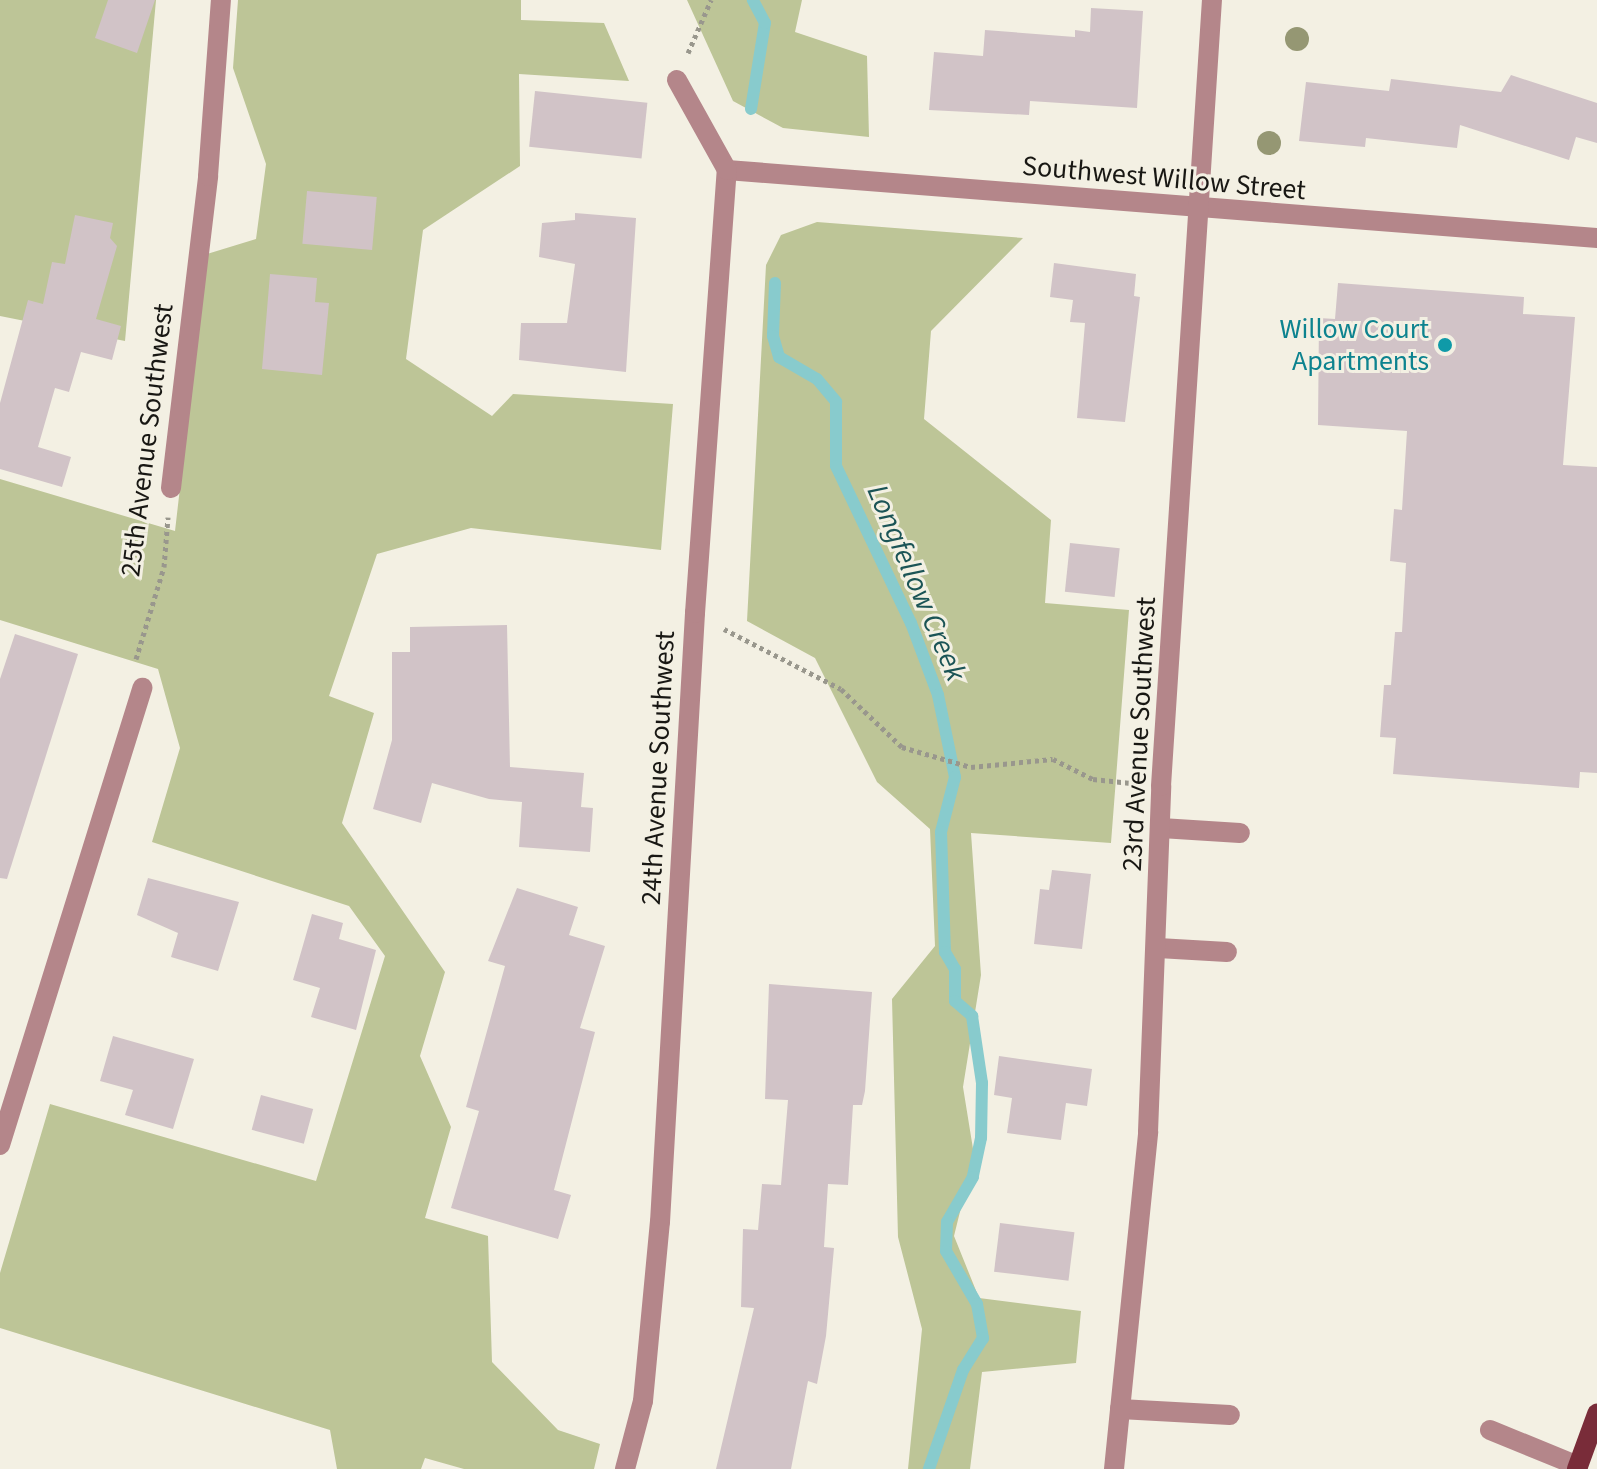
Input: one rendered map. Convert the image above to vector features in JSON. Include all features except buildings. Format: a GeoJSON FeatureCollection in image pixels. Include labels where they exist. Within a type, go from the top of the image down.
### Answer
{"type":"FeatureCollection","features":[{"type":"Feature","properties":{"kind":"main road"},"geometry":{"type":"LineString","coordinates":[[1578,1468],[1597,1414]]}},
{"type":"Feature","properties":{"kind":"street","name":"25th Avenue Southwest"},"geometry":{"type":"LineString","coordinates":[[171,488],[208,176],[221,0]]}},
{"type":"Feature","properties":{"kind":"street","name":"23rd Avenue Southwest"},"geometry":{"type":"LineString","coordinates":[[1114,1469],[1148,1132],[1158,948],[1161,786],[1212,0]]}},
{"type":"Feature","properties":{"kind":"street"},"geometry":{"type":"LineString","coordinates":[[677,80],[727,170]]}},
{"type":"Feature","properties":{"kind":"street","name":"Southwest Willow Street"},"geometry":{"type":"LineString","coordinates":[[727,170],[1199,210],[1597,238]]}},
{"type":"Feature","properties":{"kind":"street","name":"24th Avenue Southwest"},"geometry":{"type":"LineString","coordinates":[[625,1469],[643,1401],[660,1222],[695,613],[727,170]]}},
{"type":"Feature","properties":{"kind":"street"},"geometry":{"type":"LineString","coordinates":[[0,1145],[142,688]]}},
{"type":"Feature","properties":{"kind":"street"},"geometry":{"type":"LineString","coordinates":[[1161,828],[1240,833]]}},
{"type":"Feature","properties":{"kind":"street"},"geometry":{"type":"LineString","coordinates":[[1158,948],[1227,952]]}},
{"type":"Feature","properties":{"kind":"street"},"geometry":{"type":"LineString","coordinates":[[1120,1409],[1230,1415]]}},
{"type":"Feature","properties":{"kind":"street"},"geometry":{"type":"LineString","coordinates":[[1490,1430],[1578,1468]]}},
{"type":"Feature","properties":{"kind":"path"},"geometry":{"type":"LineString","coordinates":[[677,80],[711,0]]}},
{"type":"Feature","properties":{"kind":"path","name":"25th Avenue Southwest"},"geometry":{"type":"LineString","coordinates":[[142,688],[130,678],[164,567],[171,488]]}},
{"type":"Feature","properties":{"kind":"path"},"geometry":{"type":"LineString","coordinates":[[695,613],[841,689],[902,747],[971,767],[1053,759],[1093,779],[1161,786]]}},
{"type":"Feature","properties":{"kind":"green space"},"geometry":{"type":"Polygon","coordinates":[[[0,0],[156,0],[125,341],[0,316],[0,0]]]}},
{"type":"Feature","properties":{"kind":"green space"},"geometry":{"type":"Polygon","coordinates":[[[238,0],[521,0],[521,20],[604,23],[629,81],[519,74],[520,166],[423,230],[406,359],[492,416],[513,394],[673,404],[661,550],[471,528],[377,554],[329,696],[374,713],[342,823],[445,972],[420,1056],[451,1127],[425,1218],[488,1236],[492,1362],[558,1430],[600,1444],[594,1469],[464,1469],[425,1458],[421,1469],[337,1469],[330,1430],[0,1328],[0,1273],[50,1104],[316,1181],[385,956],[349,906],[152,842],[180,748],[158,669],[0,620],[0,479],[175,531],[207,254],[256,239],[266,164],[233,68],[238,0]]]}},
{"type":"Feature","properties":{"kind":"green space"},"geometry":{"type":"Polygon","coordinates":[[[687,0],[802,0],[795,32],[867,56],[869,137],[783,128],[733,101],[687,0]]]}},
{"type":"Feature","properties":{"kind":"green space"},"geometry":{"type":"Polygon","coordinates":[[[817,222],[1023,238],[931,331],[924,419],[1051,520],[1045,603],[1129,610],[1111,843],[971,833],[981,975],[963,1087],[974,1155],[954,1236],[979,1298],[1081,1311],[1076,1363],[982,1372],[970,1469],[908,1469],[922,1329],[898,1237],[892,999],[935,946],[930,829],[877,782],[815,658],[747,621],[766,265],[781,235],[817,222]]]}},
{"type":"Feature","properties":{"kind":"waterway","name":"Longfellow Creek"},"geometry":{"type":"LineString","coordinates":[[751,109],[765,23],[753,0]]}},
{"type":"Feature","properties":{"kind":"waterway","name":"Longfellow Creek"},"geometry":{"type":"LineString","coordinates":[[775,283],[773,336],[779,357],[817,379],[836,402],[836,466],[911,623],[938,695],[955,777],[941,832],[945,952],[955,969],[955,1001],[972,1016],[982,1083],[981,1138],[973,1177],[947,1222],[946,1251],[977,1304],[983,1338],[963,1370],[929,1469]]}},
{"type":"Feature","properties":{"kind":"place","name":"Willow Court Apartments"},"geometry":{"type":"Point","coordinates":[1445,345]}}]}
